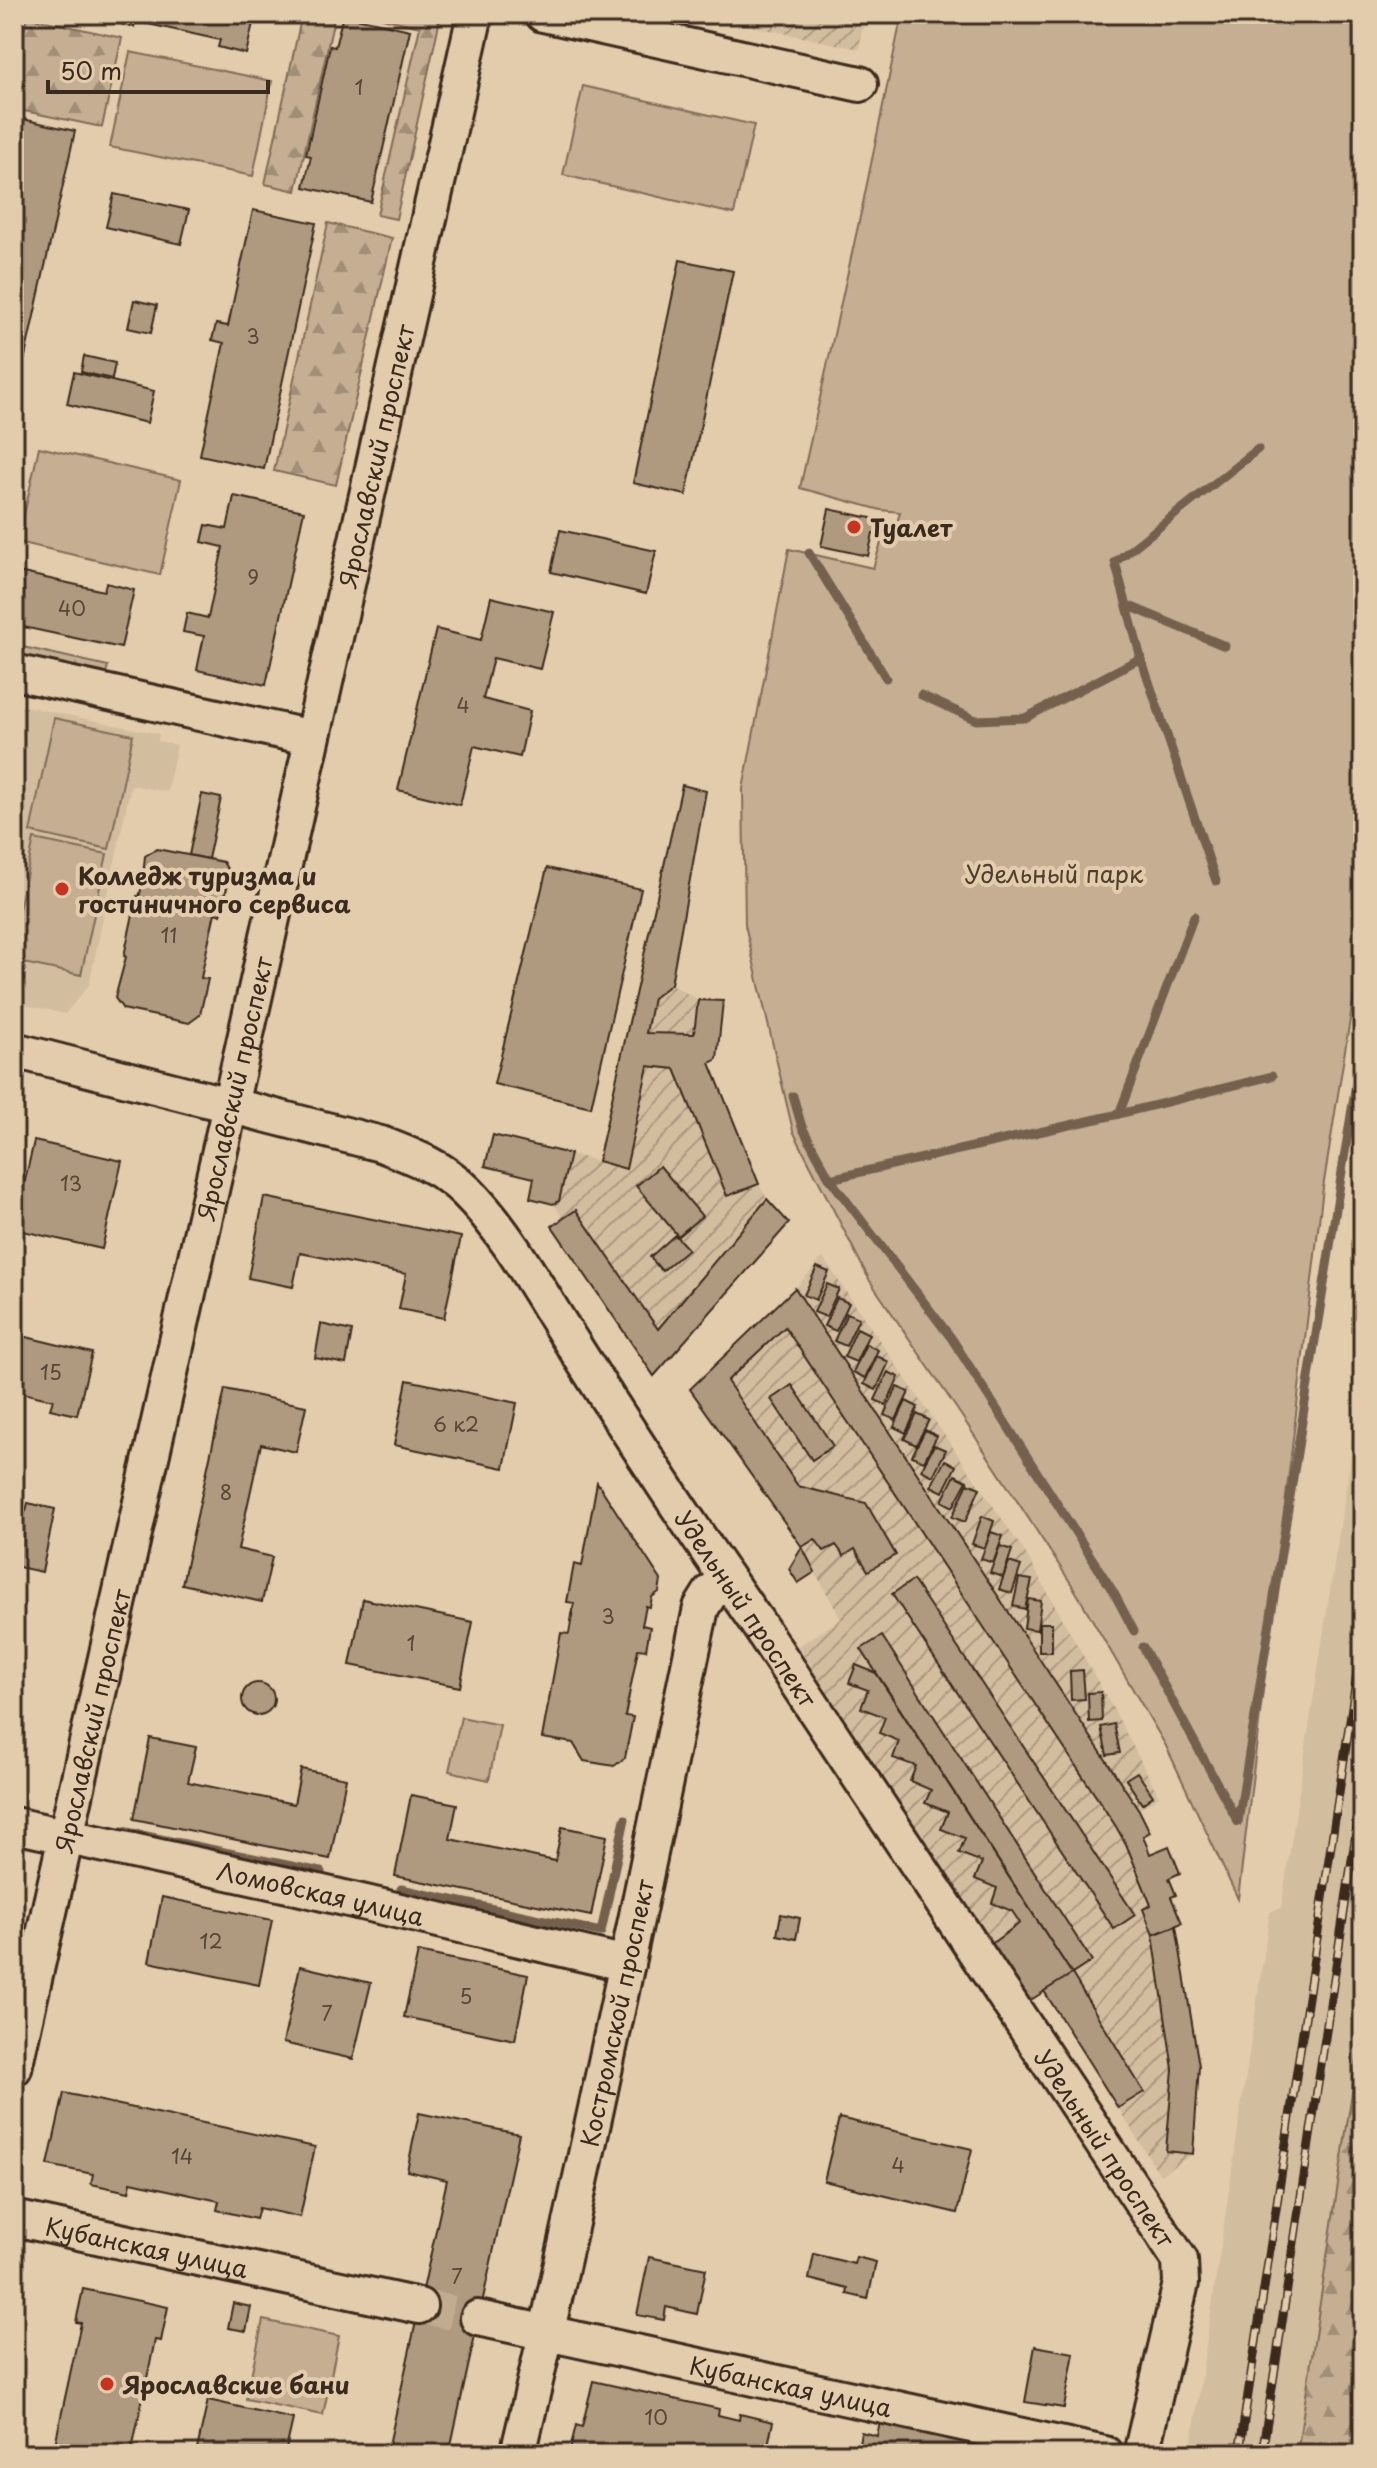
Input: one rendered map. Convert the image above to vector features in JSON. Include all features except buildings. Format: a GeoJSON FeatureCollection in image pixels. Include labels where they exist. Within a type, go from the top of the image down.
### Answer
{"type":"FeatureCollection","features":[{"type":"Feature","properties":{"kind":"street","name":"Ярославский проспект"},"geometry":{"type":"LineString","coordinates":[[14,2068],[475,14]]}},
{"type":"Feature","properties":{"kind":"street"},"geometry":{"type":"LineString","coordinates":[[543,14],[860,84]]}},
{"type":"Feature","properties":{"kind":"street"},"geometry":{"type":"LineString","coordinates":[[14,672],[312,738]]}},
{"type":"Feature","properties":{"kind":"street","name":"Удельный проспект"},"geometry":{"type":"LineString","coordinates":[[14,1050],[381,1144],[418,1158],[467,1192],[507,1241],[727,1580],[1180,2260],[1181,2283],[1141,2454]]}},
{"type":"Feature","properties":{"kind":"street","name":"Костромской проспект"},"geometry":{"type":"LineString","coordinates":[[518,2454],[627,1964],[701,1608],[711,1592],[727,1580]]}},
{"type":"Feature","properties":{"kind":"street","name":"Ломовская улица"},"geometry":{"type":"LineString","coordinates":[[14,1825],[627,1964]]}},
{"type":"Feature","properties":{"kind":"street","name":"Кубанская улица"},"geometry":{"type":"LineString","coordinates":[[14,2218],[419,2306]]}},
{"type":"Feature","properties":{"kind":"street","name":"Кубанская улица"},"geometry":{"type":"LineString","coordinates":[[478,2318],[1105,2454]]}},
{"type":"Feature","properties":{"kind":"shaded area"},"geometry":{"type":"Polygon","coordinates":[[[714,14],[865,14],[859,49],[713,18],[714,14]]]}},
{"type":"Feature","properties":{"kind":"shaded area","name":"Колледж туризма и гостиничного сервиса"},"geometry":{"type":"Polygon","coordinates":[[[14,704],[159,734],[158,741],[177,745],[167,792],[131,785],[89,985],[65,1014],[14,1002],[14,704]]]}},
{"type":"Feature","properties":{"kind":"shaded area"},"geometry":{"type":"Polygon","coordinates":[[[682,785],[706,791],[671,984],[698,1000],[723,1001],[717,1059],[710,1064],[759,1184],[767,1199],[789,1223],[654,1376],[552,1226],[563,1219],[554,1204],[530,1198],[534,1178],[485,1166],[493,1135],[598,1161],[682,785]]]}},
{"type":"Feature","properties":{"kind":"shaded area"},"geometry":{"type":"Polygon","coordinates":[[[823,1258],[1026,1554],[1159,1796],[1139,1810],[1150,1832],[1143,1837],[1150,1854],[1169,1846],[1180,1873],[1169,1878],[1171,1897],[1182,1923],[1176,1926],[1199,2066],[1193,2154],[1160,2175],[1045,1992],[988,1946],[798,1646],[841,1619],[815,1572],[798,1583],[789,1569],[802,1547],[690,1389],[823,1258]]]}},
{"type":"Feature","properties":{"kind":"shaded area"},"geometry":{"type":"Polygon","coordinates":[[[1363,1378],[1363,2020],[1297,2454],[1190,2454],[1270,1912],[1281,1908],[1363,1378]]]}},
{"type":"Feature","properties":{"kind":"green space"},"geometry":{"type":"Polygon","coordinates":[[[302,14],[335,14],[296,191],[265,184],[302,14]]]}},
{"type":"Feature","properties":{"kind":"green space"},"geometry":{"type":"Polygon","coordinates":[[[366,14],[435,14],[440,19],[396,219],[377,215],[420,27],[366,14]]]}},
{"type":"Feature","properties":{"kind":"green space","name":"Удельный парк"},"geometry":{"type":"Polygon","coordinates":[[[902,14],[1363,14],[1363,938],[1323,1188],[1238,1899],[1166,1746],[1072,1585],[870,1281],[793,1131],[745,925],[743,789],[789,549],[873,568],[881,543],[892,541],[900,512],[881,510],[800,488],[902,14]]]}},
{"type":"Feature","properties":{"kind":"green space"},"geometry":{"type":"Polygon","coordinates":[[[27,17],[122,38],[102,127],[14,109],[14,78],[27,17]]]}},
{"type":"Feature","properties":{"kind":"green space"},"geometry":{"type":"Polygon","coordinates":[[[130,52],[272,81],[253,176],[110,147],[130,52]]]}},
{"type":"Feature","properties":{"kind":"green space"},"geometry":{"type":"Polygon","coordinates":[[[583,86],[754,125],[734,214],[563,175],[583,86]]]}},
{"type":"Feature","properties":{"kind":"green space"},"geometry":{"type":"Polygon","coordinates":[[[328,223],[392,238],[336,485],[274,471],[328,223]]]}},
{"type":"Feature","properties":{"kind":"green space"},"geometry":{"type":"Polygon","coordinates":[[[39,447],[181,480],[160,575],[18,542],[39,447]]]}},
{"type":"Feature","properties":{"kind":"green space"},"geometry":{"type":"Polygon","coordinates":[[[14,645],[108,666],[105,677],[14,656],[14,645]]]}},
{"type":"Feature","properties":{"kind":"green space"},"geometry":{"type":"Polygon","coordinates":[[[54,718],[133,735],[109,849],[30,832],[54,718]]]}},
{"type":"Feature","properties":{"kind":"green space"},"geometry":{"type":"Polygon","coordinates":[[[34,839],[107,854],[81,975],[14,961],[14,933],[34,839]]]}},
{"type":"Feature","properties":{"kind":"green space"},"geometry":{"type":"Polygon","coordinates":[[[461,1717],[500,1725],[489,1780],[449,1771],[461,1717]]]}},
{"type":"Feature","properties":{"kind":"green space"},"geometry":{"type":"Polygon","coordinates":[[[1363,2020],[1363,2454],[1297,2454],[1363,2020]]]}},
{"type":"Feature","properties":{"kind":"green space"},"geometry":{"type":"Polygon","coordinates":[[[263,2320],[339,2336],[323,2415],[246,2399],[263,2320]]]}},
{"type":"Feature","properties":{"kind":"waterway"},"geometry":{"type":"LineString","coordinates":[[1216,881],[1141,658],[1115,562],[1258,449]]}},
{"type":"Feature","properties":{"kind":"waterway"},"geometry":{"type":"LineString","coordinates":[[809,553],[886,678]]}},
{"type":"Feature","properties":{"kind":"waterway"},"geometry":{"type":"LineString","coordinates":[[1127,605],[1225,646]]}},
{"type":"Feature","properties":{"kind":"waterway"},"geometry":{"type":"LineString","coordinates":[[921,695],[976,720],[1025,718],[1141,658]]}},
{"type":"Feature","properties":{"kind":"waterway"},"geometry":{"type":"LineString","coordinates":[[1119,1114],[1194,916]]}},
{"type":"Feature","properties":{"kind":"waterway"},"geometry":{"type":"LineString","coordinates":[[1143,1647],[1238,1822],[1363,1040]]}},
{"type":"Feature","properties":{"kind":"waterway"},"geometry":{"type":"LineString","coordinates":[[830,1179],[1272,1076]]}},
{"type":"Feature","properties":{"kind":"waterway"},"geometry":{"type":"LineString","coordinates":[[793,1096],[802,1127],[830,1179],[952,1339],[1114,1593],[1134,1631]]}},
{"type":"Feature","properties":{"kind":"waterway"},"geometry":{"type":"LineString","coordinates":[[401,1889],[601,1932],[625,1819]]}},
{"type":"Feature","properties":{"kind":"waterway"},"geometry":{"type":"LineString","coordinates":[[122,1831],[321,1872]]}},
{"type":"Feature","properties":{"kind":"tunnel"},"geometry":{"type":"LineString","coordinates":[[419,2306],[478,2318]]}},
{"type":"Feature","properties":{"kind":"railway"},"geometry":{"type":"LineString","coordinates":[[1239,2454],[1363,1634]]}},
{"type":"Feature","properties":{"kind":"railway"},"geometry":{"type":"LineString","coordinates":[[1262,2454],[1363,1787]]}},
{"type":"Feature","properties":{"kind":"place","name":"Туалет"},"geometry":{"type":"Point","coordinates":[854,527]}},
{"type":"Feature","properties":{"kind":"place","name":"Колледж туризма и гостиничного сервиса"},"geometry":{"type":"Point","coordinates":[62,889]}},
{"type":"Feature","properties":{"kind":"place","name":"Ярославские бани"},"geometry":{"type":"Point","coordinates":[107,2384]}}]}
